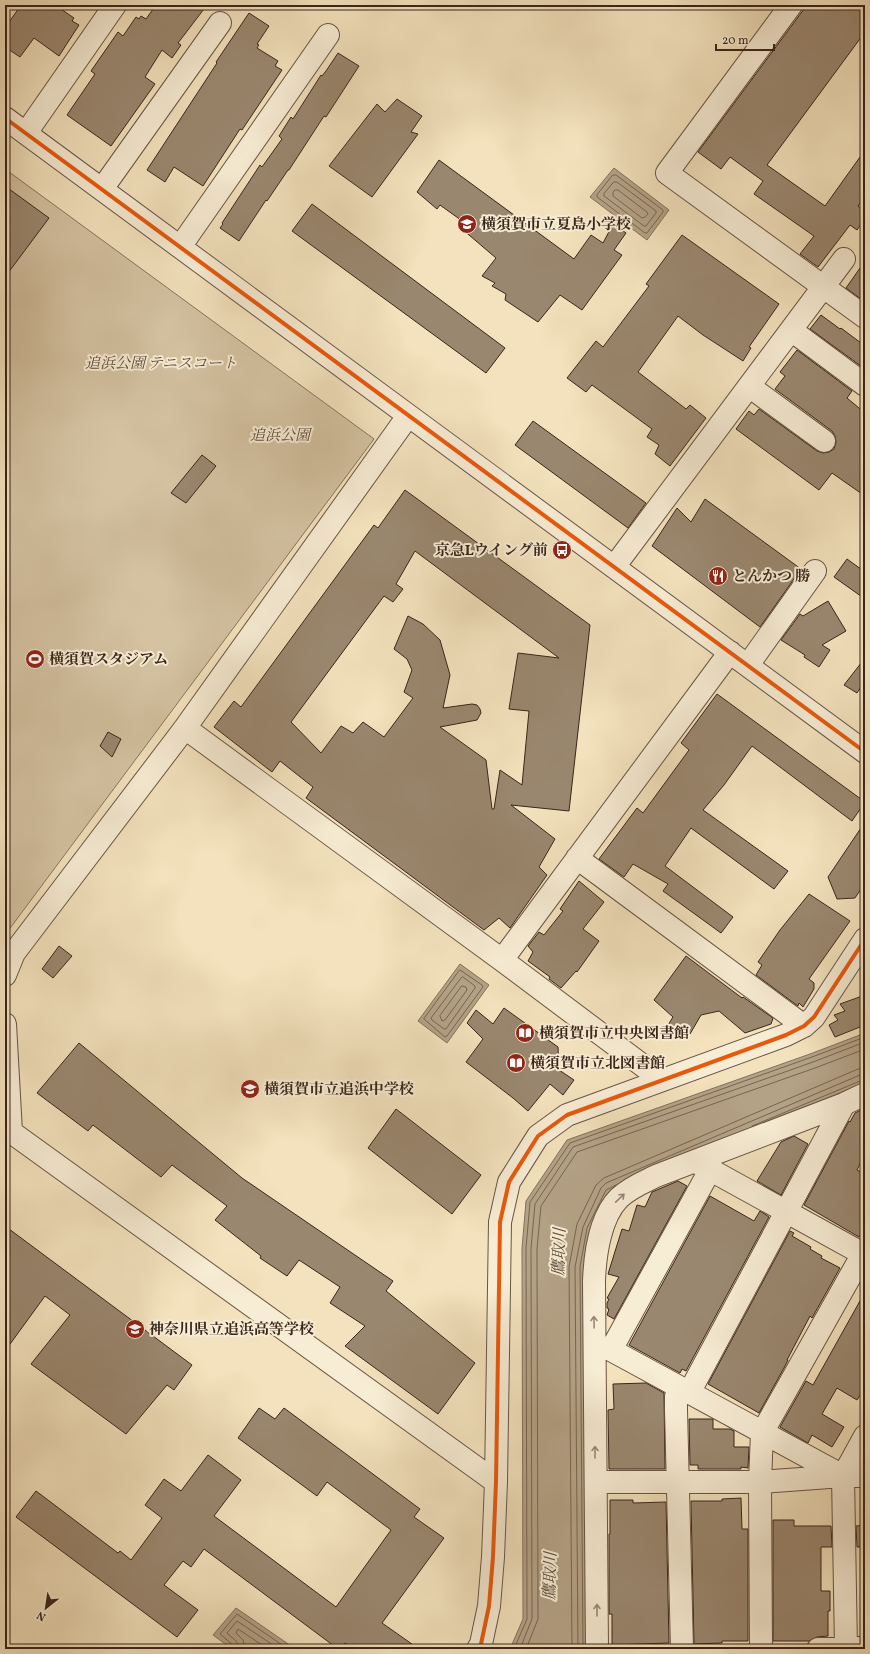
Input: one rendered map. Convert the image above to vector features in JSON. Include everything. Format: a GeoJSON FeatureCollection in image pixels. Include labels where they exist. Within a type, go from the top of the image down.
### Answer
{"type":"FeatureCollection","features":[{"type":"Feature","properties":{"kind":"street"},"geometry":{"type":"LineString","coordinates":[[26,133],[115,5]]}},
{"type":"Feature","properties":{"kind":"street"},"geometry":{"type":"LineString","coordinates":[[791,5],[667,173],[865,317]]}},
{"type":"Feature","properties":{"kind":"street"},"geometry":{"type":"LineString","coordinates":[[102,190],[220,23]]}},
{"type":"Feature","properties":{"kind":"street"},"geometry":{"type":"LineString","coordinates":[[180,247],[328,35]]}},
{"type":"Feature","properties":{"kind":"street"},"geometry":{"type":"LineString","coordinates":[[5,118],[865,752]]}},
{"type":"Feature","properties":{"kind":"street"},"geometry":{"type":"LineString","coordinates":[[614,567],[792,330],[844,258]]}},
{"type":"Feature","properties":{"kind":"street"},"geometry":{"type":"LineString","coordinates":[[792,330],[865,385]]}},
{"type":"Feature","properties":{"kind":"street"},"geometry":{"type":"LineString","coordinates":[[749,386],[824,441]]}},
{"type":"Feature","properties":{"kind":"street"},"geometry":{"type":"LineString","coordinates":[[5,975],[14,953],[185,728],[408,416]]}},
{"type":"Feature","properties":{"kind":"street"},"geometry":{"type":"LineString","coordinates":[[748,665],[815,571]]}},
{"type":"Feature","properties":{"kind":"street"},"geometry":{"type":"LineString","coordinates":[[502,960],[730,652]]}},
{"type":"Feature","properties":{"kind":"street"},"geometry":{"type":"LineString","coordinates":[[185,728],[502,960],[662,1080]]}},
{"type":"Feature","properties":{"kind":"street"},"geometry":{"type":"LineString","coordinates":[[577,858],[804,1026]]}},
{"type":"Feature","properties":{"kind":"street"},"geometry":{"type":"LineString","coordinates":[[478,1649],[481,1644],[489,1606],[493,1557],[496,1482],[500,1222],[509,1182],[538,1136],[567,1115],[786,1035],[804,1026],[814,1017],[865,939]]}},
{"type":"Feature","properties":{"kind":"street"},"geometry":{"type":"LineString","coordinates":[[5,1024],[8,1136],[496,1482]]}},
{"type":"Feature","properties":{"kind":"street"},"geometry":{"type":"LineString","coordinates":[[597,1649],[596,1482],[603,1347],[594,1282],[595,1259],[599,1240],[611,1208],[620,1197],[633,1188],[656,1176],[702,1166],[865,1094]]}},
{"type":"Feature","properties":{"kind":"street"},"geometry":{"type":"LineString","coordinates":[[682,1649],[676,1396],[685,1390],[786,1211],[844,1104]]}},
{"type":"Feature","properties":{"kind":"street"},"geometry":{"type":"LineString","coordinates":[[702,1166],[864,1253],[762,1433],[760,1482],[761,1649]]}},
{"type":"Feature","properties":{"kind":"street"},"geometry":{"type":"LineString","coordinates":[[603,1347],[702,1166]]}},
{"type":"Feature","properties":{"kind":"street"},"geometry":{"type":"LineString","coordinates":[[603,1347],[843,1476]]}},
{"type":"Feature","properties":{"kind":"street"},"geometry":{"type":"LineString","coordinates":[[818,1649],[852,1648],[843,1476],[865,1436]]}},
{"type":"Feature","properties":{"kind":"street"},"geometry":{"type":"LineString","coordinates":[[596,1482],[760,1482],[843,1476],[865,1476]]}},
{"type":"Feature","properties":{"kind":"green space"},"geometry":{"type":"Polygon","coordinates":[[[5,169],[374,439],[5,935],[5,169]]]}},
{"type":"Feature","properties":{"kind":"water"},"geometry":{"type":"Polygon","coordinates":[[[614,168],[669,210],[647,240],[590,197],[614,168]]]}},
{"type":"Feature","properties":{"kind":"water"},"geometry":{"type":"Polygon","coordinates":[[[460,964],[489,985],[447,1043],[418,1021],[460,964]]]}},
{"type":"Feature","properties":{"kind":"water","name":"鷹取川"},"geometry":{"type":"Polygon","coordinates":[[[865,1033],[865,1082],[609,1192],[591,1230],[587,1649],[510,1649],[523,1619],[522,1248],[526,1201],[567,1140],[865,1033]]]}},
{"type":"Feature","properties":{"kind":"water"},"geometry":{"type":"Polygon","coordinates":[[[236,1608],[294,1648],[232,1649],[213,1635],[236,1608]]]}},
{"type":"Feature","properties":{"kind":"building"},"geometry":{"type":"Polygon","coordinates":[[[21,5],[55,5],[74,18],[72,21],[79,25],[59,56],[34,38],[20,57],[5,47],[5,28],[21,5]]]}},
{"type":"Feature","properties":{"kind":"building"},"geometry":{"type":"Polygon","coordinates":[[[156,5],[207,5],[178,43],[181,45],[172,58],[162,50],[145,77],[155,84],[111,146],[67,115],[95,74],[91,71],[118,32],[123,36],[136,17],[139,19],[141,16],[146,19],[156,5]]]}},
{"type":"Feature","properties":{"kind":"building"},"geometry":{"type":"Polygon","coordinates":[[[807,5],[865,5],[865,32],[767,165],[825,206],[865,150],[865,196],[858,206],[865,211],[865,219],[857,230],[850,225],[818,267],[800,254],[814,236],[754,194],[763,181],[730,157],[721,169],[698,152],[807,5]]]}},
{"type":"Feature","properties":{"kind":"building"},"geometry":{"type":"Polygon","coordinates":[[[249,13],[269,26],[257,44],[259,45],[257,48],[278,61],[275,66],[282,70],[242,130],[240,129],[203,186],[174,167],[165,182],[147,170],[249,13]]]}},
{"type":"Feature","properties":{"kind":"building"},"geometry":{"type":"Polygon","coordinates":[[[338,53],[359,66],[326,117],[324,116],[289,170],[267,201],[266,200],[239,241],[220,228],[223,224],[222,223],[260,165],[262,167],[282,139],[279,136],[291,117],[293,119],[321,75],[322,76],[326,71],[338,53]]]}},
{"type":"Feature","properties":{"kind":"building"},"geometry":{"type":"Polygon","coordinates":[[[397,99],[422,116],[411,132],[418,134],[372,197],[329,166],[377,104],[385,112],[397,99]]]}},
{"type":"Feature","properties":{"kind":"building"},"geometry":{"type":"Polygon","coordinates":[[[439,160],[574,259],[591,235],[603,243],[613,224],[626,233],[614,250],[622,255],[582,310],[560,295],[538,322],[505,300],[506,294],[492,286],[495,283],[482,276],[496,258],[462,229],[465,223],[440,205],[437,209],[417,192],[439,160]]]}},
{"type":"Feature","properties":{"kind":"building"},"geometry":{"type":"Polygon","coordinates":[[[5,186],[49,218],[5,277],[5,186]]]}},
{"type":"Feature","properties":{"kind":"building"},"geometry":{"type":"Polygon","coordinates":[[[312,204],[505,348],[486,373],[292,231],[312,204]]]}},
{"type":"Feature","properties":{"kind":"building"},"geometry":{"type":"Polygon","coordinates":[[[682,235],[779,304],[749,347],[751,348],[743,361],[703,335],[678,316],[638,372],[686,409],[690,405],[706,418],[670,466],[655,454],[659,445],[647,437],[652,429],[592,385],[586,392],[567,378],[596,341],[603,347],[649,286],[646,284],[682,235]]]}},
{"type":"Feature","properties":{"kind":"building"},"geometry":{"type":"Polygon","coordinates":[[[865,261],[865,302],[846,288],[865,261]]]}},
{"type":"Feature","properties":{"kind":"building"},"geometry":{"type":"Polygon","coordinates":[[[821,315],[865,346],[865,369],[810,329],[821,315]]]}},
{"type":"Feature","properties":{"kind":"building"},"geometry":{"type":"Polygon","coordinates":[[[797,350],[852,391],[847,398],[865,413],[865,496],[832,473],[819,490],[736,429],[749,411],[754,415],[759,409],[817,451],[823,453],[834,449],[836,442],[832,431],[775,389],[785,376],[780,372],[797,350]]]}},
{"type":"Feature","properties":{"kind":"building"},"geometry":{"type":"Polygon","coordinates":[[[533,421],[646,503],[628,528],[515,445],[533,421]]]}},
{"type":"Feature","properties":{"kind":"building"},"geometry":{"type":"Polygon","coordinates":[[[202,455],[216,466],[186,503],[171,493],[202,455]]]}},
{"type":"Feature","properties":{"kind":"building"},"geometry":{"type":"Polygon","coordinates":[[[405,490],[590,625],[569,811],[511,805],[555,839],[539,867],[547,875],[510,928],[499,918],[484,930],[306,798],[313,787],[280,761],[272,772],[214,727],[234,701],[241,707],[374,525],[378,528],[405,490]],[[415,551],[396,584],[403,589],[393,602],[384,596],[291,722],[321,753],[341,726],[353,733],[363,722],[384,737],[413,698],[404,692],[412,670],[407,659],[394,649],[408,616],[423,624],[440,640],[450,675],[443,708],[472,704],[477,705],[480,709],[481,713],[477,720],[440,727],[486,760],[492,809],[494,809],[500,770],[522,785],[529,711],[509,709],[518,653],[559,658],[415,551]]]}},
{"type":"Feature","properties":{"kind":"building"},"geometry":{"type":"Polygon","coordinates":[[[705,499],[801,569],[760,627],[652,546],[677,508],[691,522],[705,499]]]}},
{"type":"Feature","properties":{"kind":"building"},"geometry":{"type":"Polygon","coordinates":[[[847,559],[865,572],[865,599],[834,577],[847,559]]]}},
{"type":"Feature","properties":{"kind":"building"},"geometry":{"type":"Polygon","coordinates":[[[828,601],[846,631],[822,645],[830,650],[819,667],[804,657],[805,655],[781,640],[800,614],[803,616],[828,601]]]}},
{"type":"Feature","properties":{"kind":"building"},"geometry":{"type":"Polygon","coordinates":[[[865,658],[865,681],[857,693],[844,685],[865,658]]]}},
{"type":"Feature","properties":{"kind":"building"},"geometry":{"type":"Polygon","coordinates":[[[717,694],[865,802],[852,821],[752,746],[724,785],[703,810],[788,871],[774,889],[691,828],[665,866],[733,917],[721,933],[663,891],[668,884],[633,864],[624,877],[599,859],[637,808],[643,813],[689,750],[681,743],[717,694]]]}},
{"type":"Feature","properties":{"kind":"building"},"geometry":{"type":"Polygon","coordinates":[[[108,732],[121,739],[112,757],[100,746],[108,732]]]}},
{"type":"Feature","properties":{"kind":"building"},"geometry":{"type":"Polygon","coordinates":[[[865,822],[865,883],[855,898],[837,899],[828,877],[865,822]]]}},
{"type":"Feature","properties":{"kind":"building"},"geometry":{"type":"Polygon","coordinates":[[[579,881],[604,902],[583,929],[599,941],[577,972],[576,971],[561,988],[549,979],[550,977],[528,961],[533,952],[528,946],[539,932],[544,935],[563,911],[560,909],[579,881]]]}},
{"type":"Feature","properties":{"kind":"building"},"geometry":{"type":"Polygon","coordinates":[[[809,894],[850,921],[809,979],[814,983],[814,989],[803,1007],[799,1003],[798,1006],[756,975],[762,965],[758,962],[780,930],[809,894]]]}},
{"type":"Feature","properties":{"kind":"building"},"geometry":{"type":"Polygon","coordinates":[[[59,946],[72,956],[53,978],[42,969],[59,946]]]}},
{"type":"Feature","properties":{"kind":"building"},"geometry":{"type":"Polygon","coordinates":[[[686,956],[742,998],[743,997],[773,1018],[771,1024],[745,1033],[719,1011],[701,1015],[690,1034],[682,1035],[668,1025],[673,1017],[654,1000],[686,956]]]}},
{"type":"Feature","properties":{"kind":"building"},"geometry":{"type":"Polygon","coordinates":[[[865,995],[865,1025],[835,1037],[829,1025],[838,1020],[834,1015],[845,1011],[840,1004],[865,995]]]}},
{"type":"Feature","properties":{"kind":"building"},"geometry":{"type":"Polygon","coordinates":[[[504,1008],[558,1047],[559,1070],[574,1080],[563,1095],[550,1084],[528,1111],[466,1062],[483,1039],[467,1023],[476,1010],[493,1024],[504,1008]]]}},
{"type":"Feature","properties":{"kind":"building"},"geometry":{"type":"Polygon","coordinates":[[[79,1043],[242,1178],[393,1281],[386,1291],[475,1363],[438,1414],[345,1346],[365,1326],[330,1303],[340,1287],[299,1260],[287,1276],[260,1258],[261,1256],[215,1220],[227,1206],[172,1165],[161,1177],[93,1125],[88,1131],[37,1093],[79,1043]]]}},
{"type":"Feature","properties":{"kind":"building"},"geometry":{"type":"Polygon","coordinates":[[[865,1108],[865,1154],[857,1170],[865,1174],[865,1227],[859,1237],[804,1205],[849,1121],[850,1122],[855,1113],[865,1108]]]}},
{"type":"Feature","properties":{"kind":"building"},"geometry":{"type":"Polygon","coordinates":[[[396,1109],[481,1175],[452,1214],[368,1148],[396,1109]]]}},
{"type":"Feature","properties":{"kind":"building"},"geometry":{"type":"Polygon","coordinates":[[[794,1136],[808,1144],[781,1195],[757,1181],[781,1142],[794,1136]]]}},
{"type":"Feature","properties":{"kind":"building"},"geometry":{"type":"Polygon","coordinates":[[[678,1181],[687,1186],[614,1319],[607,1315],[609,1309],[607,1308],[607,1303],[609,1299],[607,1298],[619,1277],[608,1274],[622,1229],[629,1231],[637,1205],[645,1207],[652,1192],[678,1181]]]}},
{"type":"Feature","properties":{"kind":"building"},"geometry":{"type":"Polygon","coordinates":[[[710,1196],[754,1221],[760,1211],[769,1217],[686,1371],[682,1369],[680,1373],[629,1345],[710,1196]]]}},
{"type":"Feature","properties":{"kind":"building"},"geometry":{"type":"Polygon","coordinates":[[[5,1226],[192,1365],[174,1390],[167,1385],[126,1434],[31,1364],[70,1315],[45,1296],[5,1351],[5,1226]]]}},
{"type":"Feature","properties":{"kind":"building"},"geometry":{"type":"Polygon","coordinates":[[[790,1231],[794,1233],[792,1236],[811,1247],[810,1249],[822,1256],[821,1258],[840,1268],[812,1318],[810,1316],[759,1413],[708,1384],[790,1231]]]}},
{"type":"Feature","properties":{"kind":"building"},"geometry":{"type":"Polygon","coordinates":[[[865,1292],[865,1387],[857,1400],[837,1388],[822,1414],[844,1427],[832,1447],[812,1435],[808,1443],[780,1427],[806,1381],[813,1385],[865,1292]]]}},
{"type":"Feature","properties":{"kind":"building"},"geometry":{"type":"Polygon","coordinates":[[[646,1383],[664,1393],[665,1469],[609,1469],[608,1410],[614,1409],[613,1384],[646,1383]]]}},
{"type":"Feature","properties":{"kind":"building"},"geometry":{"type":"Polygon","coordinates":[[[259,1408],[275,1419],[284,1408],[420,1509],[414,1517],[444,1538],[382,1623],[419,1649],[353,1649],[345,1643],[341,1649],[338,1649],[204,1549],[191,1567],[183,1561],[164,1585],[198,1610],[177,1637],[16,1517],[36,1491],[118,1553],[120,1551],[131,1560],[162,1518],[145,1505],[164,1479],[181,1491],[208,1455],[241,1480],[214,1516],[336,1607],[391,1530],[327,1482],[317,1496],[238,1438],[259,1408]]]}},
{"type":"Feature","properties":{"kind":"building"},"geometry":{"type":"Polygon","coordinates":[[[689,1419],[713,1419],[713,1429],[730,1429],[734,1431],[734,1447],[749,1447],[748,1468],[698,1469],[698,1465],[690,1465],[689,1419]]]}},
{"type":"Feature","properties":{"kind":"building"},"geometry":{"type":"Polygon","coordinates":[[[741,1498],[742,1529],[748,1529],[748,1641],[722,1641],[722,1643],[694,1644],[691,1501],[722,1501],[722,1499],[741,1498]]]}},
{"type":"Feature","properties":{"kind":"building"},"geometry":{"type":"Polygon","coordinates":[[[610,1500],[633,1500],[633,1503],[666,1502],[669,1643],[612,1645],[612,1614],[609,1614],[610,1500]]]}},
{"type":"Feature","properties":{"kind":"building"},"geometry":{"type":"Polygon","coordinates":[[[773,1520],[794,1520],[794,1526],[831,1526],[832,1547],[821,1547],[821,1591],[830,1591],[828,1636],[817,1637],[809,1641],[773,1641],[773,1520]]]}},
{"type":"Feature","properties":{"kind":"building"},"geometry":{"type":"Polygon","coordinates":[[[865,1525],[865,1547],[857,1547],[856,1526],[865,1525]]]}},
{"type":"Feature","properties":{"kind":"cycle path"},"geometry":{"type":"LineString","coordinates":[[5,118],[865,752]]}},
{"type":"Feature","properties":{"kind":"cycle path"},"geometry":{"type":"LineString","coordinates":[[478,1649],[481,1644],[489,1606],[493,1557],[496,1482],[500,1222],[509,1182],[538,1136],[567,1115],[786,1035],[804,1026],[814,1017],[865,939]]}},
{"type":"Feature","properties":{"kind":"place","name":"横須賀市立夏島小学校"},"geometry":{"type":"Point","coordinates":[467,224]}},
{"type":"Feature","properties":{"kind":"place","name":"京急Lウイング前"},"geometry":{"type":"Point","coordinates":[562,550]}},
{"type":"Feature","properties":{"kind":"place","name":"とんかつ 勝"},"geometry":{"type":"Point","coordinates":[718,576]}},
{"type":"Feature","properties":{"kind":"place","name":"横須賀スタジアム"},"geometry":{"type":"Point","coordinates":[35,659]}},
{"type":"Feature","properties":{"kind":"place","name":"横須賀市立中央図書館"},"geometry":{"type":"Point","coordinates":[525,1033]}},
{"type":"Feature","properties":{"kind":"place","name":"横須賀市立北図書館"},"geometry":{"type":"Point","coordinates":[516,1063]}},
{"type":"Feature","properties":{"kind":"place","name":"横須賀市立追浜中学校"},"geometry":{"type":"Point","coordinates":[250,1089]}},
{"type":"Feature","properties":{"kind":"place","name":"神奈川県立追浜高等学校"},"geometry":{"type":"Point","coordinates":[135,1329]}},
{"type":"Feature","properties":{"kind":"park label","name":"追浜公園 テニスコート"},"geometry":{"type":"Point","coordinates":[161,363]}},
{"type":"Feature","properties":{"kind":"park label","name":"追浜公園"},"geometry":{"type":"Point","coordinates":[280,435]}}]}
